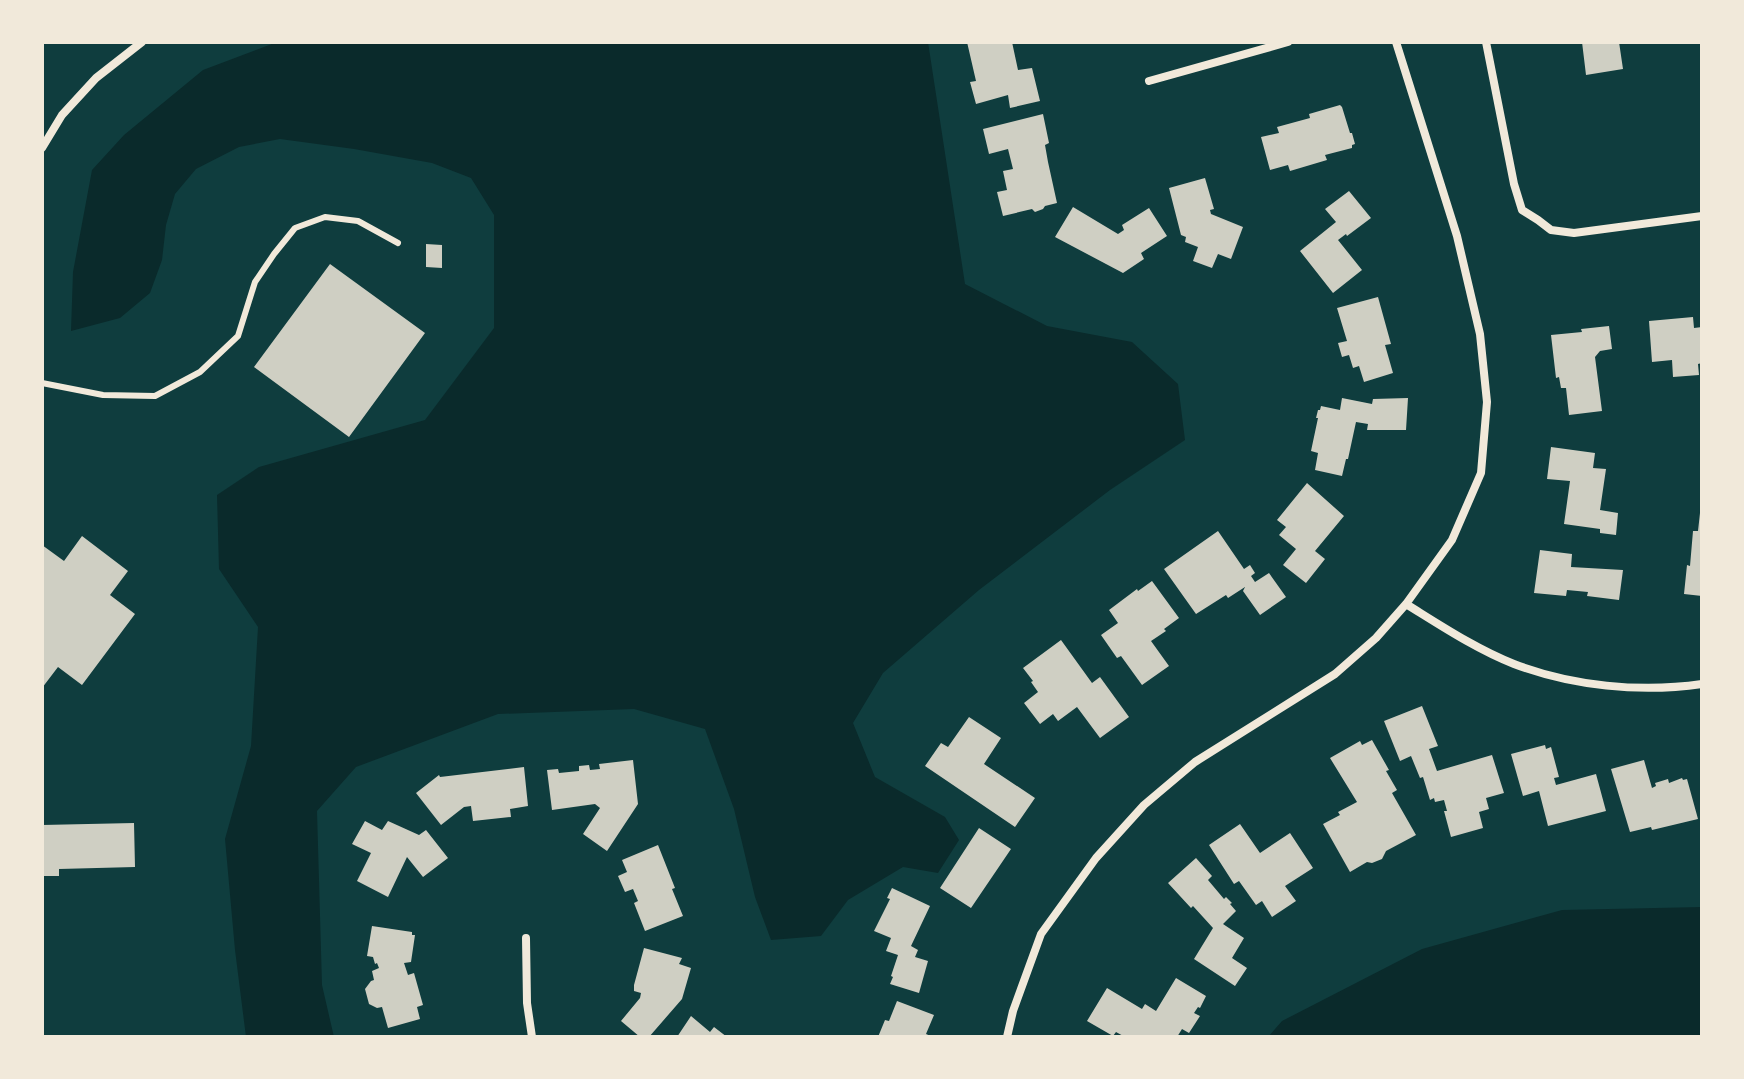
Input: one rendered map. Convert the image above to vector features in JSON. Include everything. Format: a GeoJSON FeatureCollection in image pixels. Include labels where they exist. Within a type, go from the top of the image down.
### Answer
{"type":"FeatureCollection","features":[{"type":"Feature","properties":{"kind":"street"},"geometry":{"type":"LineString","coordinates":[[42,148],[62,115],[96,78],[142,42]]}},
{"type":"Feature","properties":{"kind":"street"},"geometry":{"type":"LineString","coordinates":[[1149,81],[1288,42]]}},
{"type":"Feature","properties":{"kind":"street"},"geometry":{"type":"LineString","coordinates":[[1007,1037],[1013,1011],[1041,934],[1096,858],[1144,805],[1195,762],[1335,674],[1376,638],[1406,604],[1452,540],[1481,473],[1487,402],[1480,334],[1457,236],[1396,42]]}},
{"type":"Feature","properties":{"kind":"street"},"geometry":{"type":"LineString","coordinates":[[1486,42],[1522,210],[1551,230],[1574,233],[1702,216]]}},
{"type":"Feature","properties":{"kind":"street"},"geometry":{"type":"LineString","coordinates":[[1406,604],[1512,663],[1567,680],[1638,688],[1702,684]]}},
{"type":"Feature","properties":{"kind":"street"},"geometry":{"type":"LineString","coordinates":[[526,938],[527,1003],[532,1037]]}},
{"type":"Feature","properties":{"kind":"lane"},"geometry":{"type":"LineString","coordinates":[[42,383],[103,395],[155,396],[200,372],[238,336],[255,282],[295,228],[325,217],[358,221],[398,243]]}},
{"type":"Feature","properties":{"kind":"water"},"geometry":{"type":"Polygon","coordinates":[[[277,42],[928,42],[965,284],[1047,326],[1132,342],[1178,384],[1185,440],[1110,490],[979,590],[883,673],[853,723],[875,777],[945,817],[959,840],[938,873],[903,867],[848,900],[821,936],[771,940],[755,897],[734,809],[705,729],[634,709],[498,714],[356,767],[317,811],[322,985],[334,1037],[246,1037],[225,839],[251,746],[258,627],[219,569],[217,495],[259,467],[425,420],[494,328],[494,215],[471,178],[432,163],[280,139],[239,147],[196,169],[175,194],[166,225],[162,260],[150,293],[120,318],[71,331],[73,272],[92,170],[124,135],[203,70],[277,42]]]}},
{"type":"Feature","properties":{"kind":"water"},"geometry":{"type":"Polygon","coordinates":[[[1702,907],[1702,1037],[1268,1037],[1282,1021],[1422,949],[1562,910],[1702,907]]]}},
{"type":"Feature","properties":{"kind":"building"},"geometry":{"type":"Polygon","coordinates":[[[967,42],[1012,42],[1018,70],[1032,68],[1040,101],[1010,108],[1008,95],[976,104],[970,82],[976,81],[967,42]]]}},
{"type":"Feature","properties":{"kind":"building"},"geometry":{"type":"Polygon","coordinates":[[[1582,42],[1619,42],[1623,69],[1586,75],[1582,42]]]}},
{"type":"Feature","properties":{"kind":"building"},"geometry":{"type":"Polygon","coordinates":[[[1340,105],[1352,133],[1355,144],[1352,148],[1325,155],[1327,160],[1290,171],[1288,165],[1270,170],[1261,137],[1279,133],[1277,127],[1310,118],[1309,114],[1340,105]]]}},
{"type":"Feature","properties":{"kind":"building"},"geometry":{"type":"Polygon","coordinates":[[[1043,114],[1049,143],[1045,145],[1057,203],[1035,212],[1032,209],[1003,216],[997,192],[1007,190],[1003,171],[1013,169],[1008,149],[989,154],[983,129],[1043,114]]]}},
{"type":"Feature","properties":{"kind":"building"},"geometry":{"type":"Polygon","coordinates":[[[1205,178],[1214,209],[1210,210],[1211,214],[1243,227],[1231,259],[1218,254],[1212,268],[1193,261],[1198,247],[1185,242],[1186,237],[1181,235],[1169,188],[1205,178]]]}},
{"type":"Feature","properties":{"kind":"building"},"geometry":{"type":"Polygon","coordinates":[[[1349,191],[1371,218],[1338,240],[1362,270],[1333,293],[1300,251],[1336,222],[1325,209],[1349,191]]]}},
{"type":"Feature","properties":{"kind":"building"},"geometry":{"type":"Polygon","coordinates":[[[1073,207],[1118,234],[1124,230],[1122,225],[1149,208],[1167,236],[1141,253],[1144,259],[1123,273],[1055,237],[1073,207]]]}},
{"type":"Feature","properties":{"kind":"building"},"geometry":{"type":"Polygon","coordinates":[[[426,244],[442,245],[442,268],[426,267],[426,244]]]}},
{"type":"Feature","properties":{"kind":"building"},"geometry":{"type":"Polygon","coordinates":[[[330,264],[425,333],[349,437],[254,367],[330,264]]]}},
{"type":"Feature","properties":{"kind":"building"},"geometry":{"type":"Polygon","coordinates":[[[1378,297],[1391,344],[1385,345],[1393,373],[1364,382],[1359,366],[1353,368],[1349,355],[1342,357],[1338,343],[1347,341],[1337,308],[1378,297]]]}},
{"type":"Feature","properties":{"kind":"building"},"geometry":{"type":"Polygon","coordinates":[[[1693,317],[1694,328],[1702,327],[1699,375],[1673,377],[1672,360],[1652,362],[1649,321],[1693,317]]]}},
{"type":"Feature","properties":{"kind":"building"},"geometry":{"type":"Polygon","coordinates":[[[1609,326],[1612,349],[1600,351],[1595,357],[1602,411],[1569,415],[1566,388],[1561,388],[1559,377],[1556,378],[1551,335],[1609,326]]]}},
{"type":"Feature","properties":{"kind":"building"},"geometry":{"type":"Polygon","coordinates":[[[1342,398],[1372,404],[1373,399],[1408,398],[1406,430],[1367,430],[1368,424],[1356,422],[1342,476],[1315,470],[1318,453],[1311,451],[1318,410],[1321,406],[1340,410],[1342,398]]]}},
{"type":"Feature","properties":{"kind":"building"},"geometry":{"type":"Polygon","coordinates":[[[1551,447],[1595,453],[1593,468],[1606,469],[1600,510],[1618,513],[1616,535],[1600,533],[1600,529],[1564,524],[1570,481],[1547,479],[1551,447]]]}},
{"type":"Feature","properties":{"kind":"building"},"geometry":{"type":"Polygon","coordinates":[[[1307,483],[1344,516],[1315,551],[1325,559],[1306,583],[1283,565],[1296,549],[1279,535],[1286,527],[1277,520],[1307,483]]]}},
{"type":"Feature","properties":{"kind":"building"},"geometry":{"type":"Polygon","coordinates":[[[1700,513],[1702,596],[1684,594],[1693,531],[1698,531],[1700,513]]]}},
{"type":"Feature","properties":{"kind":"building"},"geometry":{"type":"Polygon","coordinates":[[[1218,531],[1244,569],[1250,565],[1255,573],[1251,576],[1255,582],[1269,573],[1286,597],[1260,615],[1243,591],[1245,587],[1196,614],[1164,569],[1218,531]]]}},
{"type":"Feature","properties":{"kind":"building"},"geometry":{"type":"Polygon","coordinates":[[[82,536],[128,571],[110,595],[135,614],[82,685],[58,667],[42,688],[42,545],[64,561],[82,536]]]}},
{"type":"Feature","properties":{"kind":"building"},"geometry":{"type":"Polygon","coordinates":[[[1540,550],[1572,554],[1571,567],[1623,570],[1619,600],[1567,590],[1566,596],[1534,593],[1540,550]]]}},
{"type":"Feature","properties":{"kind":"building"},"geometry":{"type":"Polygon","coordinates":[[[1152,581],[1179,618],[1151,641],[1169,666],[1142,685],[1101,635],[1118,623],[1109,610],[1152,581]]]}},
{"type":"Feature","properties":{"kind":"building"},"geometry":{"type":"Polygon","coordinates":[[[1061,640],[1092,683],[1100,677],[1129,717],[1100,738],[1077,707],[1058,721],[1053,714],[1040,724],[1024,703],[1038,692],[1023,668],[1061,640]]]}},
{"type":"Feature","properties":{"kind":"building"},"geometry":{"type":"Polygon","coordinates":[[[1422,706],[1438,746],[1429,749],[1437,771],[1492,755],[1504,793],[1486,798],[1489,809],[1479,812],[1483,828],[1451,837],[1444,800],[1430,800],[1423,777],[1420,778],[1411,756],[1400,761],[1384,721],[1422,706]]]}},
{"type":"Feature","properties":{"kind":"building"},"geometry":{"type":"Polygon","coordinates":[[[969,717],[1001,738],[984,764],[1035,798],[1015,827],[925,766],[941,743],[948,747],[969,717]]]}},
{"type":"Feature","properties":{"kind":"building"},"geometry":{"type":"Polygon","coordinates":[[[1372,740],[1397,790],[1392,793],[1416,835],[1386,851],[1382,859],[1367,862],[1350,872],[1323,824],[1357,802],[1330,758],[1360,741],[1362,745],[1372,740]]]}},
{"type":"Feature","properties":{"kind":"building"},"geometry":{"type":"Polygon","coordinates":[[[1545,745],[1546,749],[1551,747],[1559,777],[1554,778],[1556,785],[1596,774],[1606,811],[1548,826],[1539,791],[1523,796],[1511,754],[1545,745]]]}},
{"type":"Feature","properties":{"kind":"building"},"geometry":{"type":"Polygon","coordinates":[[[633,760],[638,804],[607,851],[583,834],[600,808],[595,804],[552,810],[547,770],[558,769],[559,773],[579,771],[579,766],[589,765],[590,770],[600,769],[599,764],[633,760]]]}},
{"type":"Feature","properties":{"kind":"building"},"geometry":{"type":"Polygon","coordinates":[[[1644,760],[1652,788],[1656,786],[1655,783],[1668,779],[1669,783],[1687,779],[1698,819],[1630,832],[1611,769],[1644,760]]]}},
{"type":"Feature","properties":{"kind":"building"},"geometry":{"type":"Polygon","coordinates":[[[524,767],[528,806],[510,809],[511,817],[473,821],[471,806],[464,807],[441,825],[416,793],[439,775],[524,767]]]}},
{"type":"Feature","properties":{"kind":"building"},"geometry":{"type":"Polygon","coordinates":[[[365,821],[382,830],[388,821],[419,835],[426,830],[448,858],[423,877],[407,857],[388,897],[357,881],[371,853],[352,844],[365,821]]]}},
{"type":"Feature","properties":{"kind":"building"},"geometry":{"type":"Polygon","coordinates":[[[134,823],[135,867],[59,869],[59,876],[42,876],[42,825],[134,823]]]}},
{"type":"Feature","properties":{"kind":"building"},"geometry":{"type":"Polygon","coordinates":[[[1240,824],[1260,853],[1290,833],[1313,868],[1285,886],[1296,901],[1272,917],[1262,901],[1256,905],[1239,881],[1234,884],[1209,845],[1240,824]]]}},
{"type":"Feature","properties":{"kind":"building"},"geometry":{"type":"Polygon","coordinates":[[[979,828],[1011,849],[971,908],[940,888],[979,828]]]}},
{"type":"Feature","properties":{"kind":"building"},"geometry":{"type":"Polygon","coordinates":[[[658,845],[683,916],[645,931],[634,903],[638,901],[633,889],[625,892],[618,876],[627,872],[622,860],[658,845]]]}},
{"type":"Feature","properties":{"kind":"building"},"geometry":{"type":"Polygon","coordinates":[[[1196,858],[1212,876],[1208,880],[1236,911],[1223,924],[1244,938],[1232,958],[1247,968],[1235,986],[1194,959],[1213,928],[1168,883],[1196,858]]]}},
{"type":"Feature","properties":{"kind":"building"},"geometry":{"type":"Polygon","coordinates":[[[892,888],[930,906],[911,946],[918,950],[915,957],[928,961],[919,993],[890,984],[898,955],[886,951],[891,938],[874,931],[890,899],[887,898],[892,888]]]}},
{"type":"Feature","properties":{"kind":"building"},"geometry":{"type":"Polygon","coordinates":[[[372,926],[415,935],[411,962],[404,963],[408,975],[414,973],[423,1005],[417,1007],[420,1019],[388,1028],[382,1007],[369,1004],[365,989],[374,980],[372,971],[379,968],[373,957],[367,956],[372,926]]]}},
{"type":"Feature","properties":{"kind":"building"},"geometry":{"type":"Polygon","coordinates":[[[644,948],[682,958],[679,964],[691,968],[682,999],[649,1037],[640,1037],[621,1021],[640,998],[641,993],[634,991],[634,985],[644,948]]]}},
{"type":"Feature","properties":{"kind":"building"},"geometry":{"type":"Polygon","coordinates":[[[1176,978],[1206,996],[1194,1013],[1200,1016],[1189,1033],[1182,1029],[1177,1037],[1125,1037],[1116,1032],[1113,1036],[1087,1021],[1107,988],[1142,1009],[1145,1004],[1156,1011],[1176,978]]]}},
{"type":"Feature","properties":{"kind":"building"},"geometry":{"type":"Polygon","coordinates":[[[897,1001],[934,1015],[926,1034],[933,1037],[878,1037],[897,1001]]]}},
{"type":"Feature","properties":{"kind":"building"},"geometry":{"type":"Polygon","coordinates":[[[691,1016],[710,1032],[714,1027],[727,1037],[677,1037],[691,1016]]]}}]}
